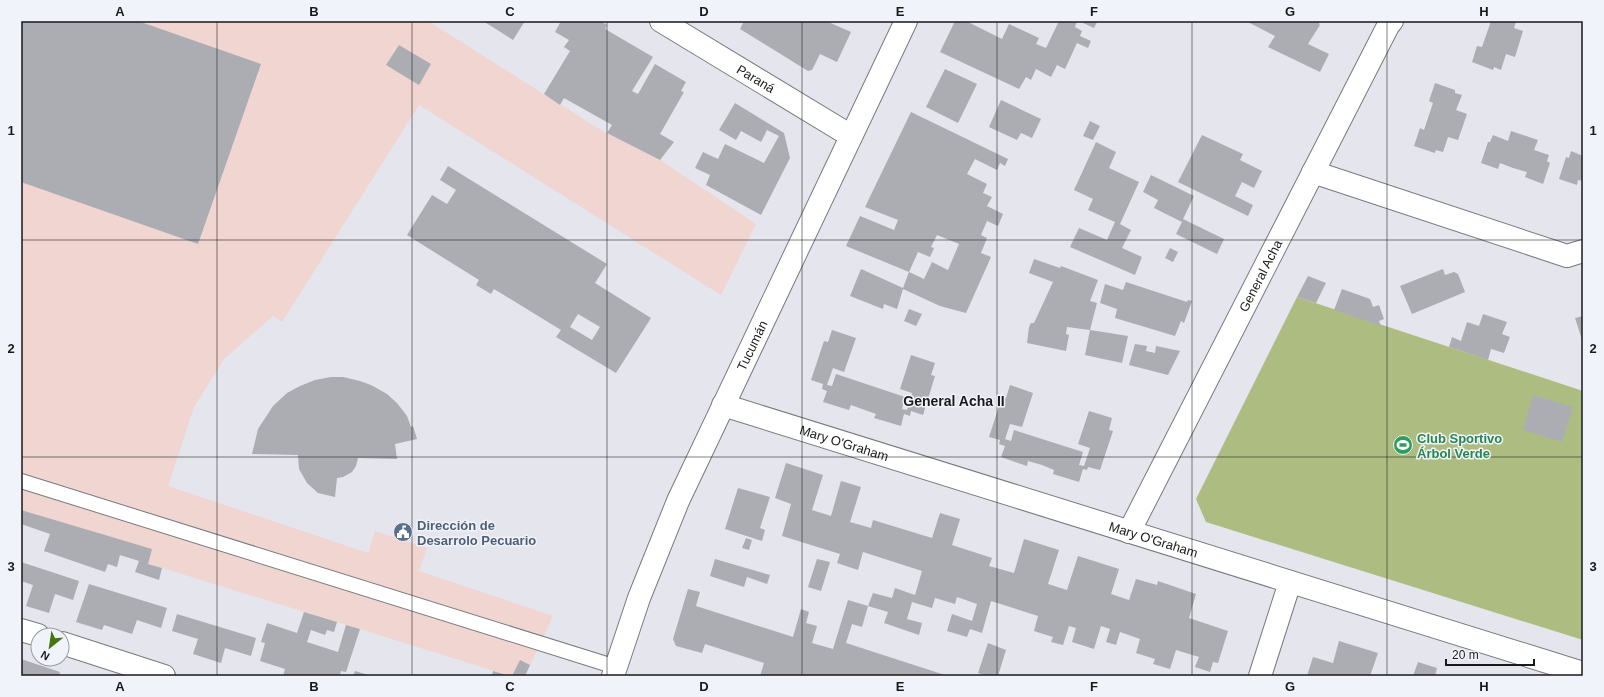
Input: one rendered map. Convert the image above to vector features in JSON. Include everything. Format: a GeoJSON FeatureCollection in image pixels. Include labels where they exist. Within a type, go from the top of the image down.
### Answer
{"type":"FeatureCollection","features":[{"type":"Feature","properties":{"kind":"street","name":"Paraná"},"geometry":{"type":"LineString","coordinates":[[661,21],[851,136]]}},
{"type":"Feature","properties":{"kind":"street","name":"Tucumán"},"geometry":{"type":"LineString","coordinates":[[616,673],[639,598],[678,501],[906,21]]}},
{"type":"Feature","properties":{"kind":"street","name":"General Acha"},"geometry":{"type":"LineString","coordinates":[[1129,532],[1388,26],[1392,21]]}},
{"type":"Feature","properties":{"kind":"street"},"geometry":{"type":"LineString","coordinates":[[1313,172],[1567,256],[1583,251]]}},
{"type":"Feature","properties":{"kind":"street","name":"Mary O'Graham"},"geometry":{"type":"LineString","coordinates":[[723,405],[1583,673]]}},
{"type":"Feature","properties":{"kind":"street"},"geometry":{"type":"LineString","coordinates":[[1260,676],[1290,582]]}},
{"type":"Feature","properties":{"kind":"street"},"geometry":{"type":"LineString","coordinates":[[70,646],[164,676]]}},
{"type":"Feature","properties":{"kind":"lane"},"geometry":{"type":"LineString","coordinates":[[21,481],[616,673]]}},
{"type":"Feature","properties":{"kind":"shaded area"},"geometry":{"type":"Polygon","coordinates":[[[21,21],[428,21],[601,130],[660,160],[756,224],[721,295],[419,105],[282,322],[273,316],[224,359],[194,407],[168,486],[368,553],[375,531],[427,548],[419,571],[553,616],[525,676],[511,676],[21,524],[21,21]]]}},
{"type":"Feature","properties":{"kind":"green space","name":"Club Sportivo Árbol Verde"},"geometry":{"type":"Polygon","coordinates":[[[1297,297],[1583,391],[1583,640],[1206,522],[1196,499],[1297,297]]]}},
{"type":"Feature","properties":{"kind":"building"},"geometry":{"type":"Polygon","coordinates":[[[21,21],[138,21],[261,64],[198,244],[21,182],[21,21]]]}},
{"type":"Feature","properties":{"kind":"building"},"geometry":{"type":"Polygon","coordinates":[[[483,21],[525,21],[513,40],[483,21]]]}},
{"type":"Feature","properties":{"kind":"building"},"geometry":{"type":"Polygon","coordinates":[[[561,21],[600,21],[607,25],[605,29],[653,57],[632,91],[638,94],[655,64],[686,82],[681,91],[684,92],[660,134],[674,142],[660,160],[607,133],[612,125],[564,98],[560,105],[544,94],[570,51],[564,47],[569,40],[555,32],[561,21]]]}},
{"type":"Feature","properties":{"kind":"building"},"geometry":{"type":"Polygon","coordinates":[[[744,21],[826,21],[851,32],[837,62],[820,54],[812,70],[808,71],[740,29],[744,21]]]}},
{"type":"Feature","properties":{"kind":"building"},"geometry":{"type":"Polygon","coordinates":[[[955,21],[966,21],[1002,39],[1009,24],[1039,38],[1036,44],[1046,48],[1059,21],[1077,21],[1075,27],[1082,31],[1080,36],[1091,41],[1088,48],[1077,43],[1065,69],[1057,65],[1051,77],[1036,69],[1031,80],[1026,77],[1019,89],[940,52],[955,21]]]}},
{"type":"Feature","properties":{"kind":"building"},"geometry":{"type":"Polygon","coordinates":[[[1079,21],[1095,21],[1097,22],[1094,28],[1079,21]]]}},
{"type":"Feature","properties":{"kind":"building"},"geometry":{"type":"Polygon","coordinates":[[[1246,21],[1320,21],[1320,25],[1308,44],[1329,54],[1320,72],[1268,47],[1275,36],[1246,21]]]}},
{"type":"Feature","properties":{"kind":"building"},"geometry":{"type":"Polygon","coordinates":[[[1491,21],[1516,21],[1514,28],[1523,31],[1515,57],[1506,54],[1501,70],[1494,67],[1493,70],[1472,62],[1477,46],[1482,47],[1491,21]]]}},
{"type":"Feature","properties":{"kind":"building"},"geometry":{"type":"Polygon","coordinates":[[[399,45],[431,64],[419,85],[386,65],[399,45]]]}},
{"type":"Feature","properties":{"kind":"building"},"geometry":{"type":"Polygon","coordinates":[[[945,69],[977,84],[958,123],[926,107],[945,69]]]}},
{"type":"Feature","properties":{"kind":"building"},"geometry":{"type":"Polygon","coordinates":[[[1435,83],[1455,90],[1455,93],[1462,95],[1456,110],[1467,114],[1458,140],[1448,137],[1443,152],[1436,150],[1435,153],[1414,146],[1420,128],[1424,130],[1433,103],[1429,101],[1435,83]]]}},
{"type":"Feature","properties":{"kind":"building"},"geometry":{"type":"Polygon","coordinates":[[[1001,100],[1041,119],[1032,138],[1021,133],[1017,140],[989,127],[1001,100]]]}},
{"type":"Feature","properties":{"kind":"building"},"geometry":{"type":"Polygon","coordinates":[[[735,103],[784,133],[790,158],[761,215],[706,185],[710,175],[695,168],[703,152],[718,159],[725,144],[764,163],[779,136],[767,130],[761,142],[741,131],[736,140],[719,130],[735,103]]]}},
{"type":"Feature","properties":{"kind":"building"},"geometry":{"type":"Polygon","coordinates":[[[911,112],[1008,159],[1005,166],[1000,163],[997,170],[975,159],[967,174],[987,184],[983,193],[992,197],[987,206],[1003,214],[998,226],[987,221],[981,235],[987,238],[981,253],[991,257],[966,313],[940,306],[903,289],[897,309],[884,304],[883,309],[850,296],[861,269],[903,288],[909,272],[846,246],[860,216],[894,230],[898,220],[865,207],[911,112]],[[937,235],[931,247],[934,248],[930,257],[918,252],[909,272],[924,279],[932,262],[948,270],[959,244],[937,235]]]}},
{"type":"Feature","properties":{"kind":"building"},"geometry":{"type":"Polygon","coordinates":[[[1090,121],[1100,126],[1093,140],[1083,136],[1090,121]]]}},
{"type":"Feature","properties":{"kind":"building"},"geometry":{"type":"Polygon","coordinates":[[[1511,131],[1538,140],[1534,150],[1549,155],[1547,161],[1550,163],[1543,184],[1525,177],[1527,172],[1500,163],[1498,169],[1481,163],[1488,142],[1490,142],[1493,135],[1508,141],[1511,131]]]}},
{"type":"Feature","properties":{"kind":"building"},"geometry":{"type":"Polygon","coordinates":[[[1202,135],[1243,154],[1240,160],[1262,171],[1254,188],[1242,182],[1235,196],[1253,205],[1248,216],[1178,182],[1202,135]]]}},
{"type":"Feature","properties":{"kind":"building"},"geometry":{"type":"Polygon","coordinates":[[[1096,142],[1116,152],[1109,168],[1139,182],[1120,224],[1131,230],[1122,248],[1142,257],[1135,275],[1070,247],[1079,228],[1107,240],[1115,222],[1088,210],[1093,199],[1074,190],[1096,142]]]}},
{"type":"Feature","properties":{"kind":"building"},"geometry":{"type":"Polygon","coordinates":[[[1571,151],[1583,156],[1583,181],[1578,180],[1577,185],[1559,179],[1566,157],[1569,158],[1571,151]]]}},
{"type":"Feature","properties":{"kind":"building"},"geometry":{"type":"Polygon","coordinates":[[[448,166],[607,264],[595,283],[651,318],[616,373],[556,337],[561,330],[494,289],[491,294],[476,285],[479,280],[407,235],[432,195],[447,204],[456,190],[440,180],[448,166]],[[578,314],[570,327],[592,340],[600,327],[578,314]]]}},
{"type":"Feature","properties":{"kind":"building"},"geometry":{"type":"Polygon","coordinates":[[[1151,175],[1194,196],[1183,219],[1224,239],[1217,254],[1176,234],[1182,222],[1154,208],[1158,200],[1143,192],[1151,175]]]}},
{"type":"Feature","properties":{"kind":"building"},"geometry":{"type":"Polygon","coordinates":[[[1170,248],[1178,252],[1173,262],[1165,258],[1170,248]]]}},
{"type":"Feature","properties":{"kind":"building"},"geometry":{"type":"Polygon","coordinates":[[[1034,259],[1060,268],[1061,266],[1098,280],[1090,301],[1097,303],[1090,330],[1067,327],[1066,334],[1069,335],[1066,351],[1027,343],[1029,327],[1031,323],[1034,323],[1053,282],[1029,273],[1034,259]]]}},
{"type":"Feature","properties":{"kind":"building"},"geometry":{"type":"Polygon","coordinates":[[[1443,269],[1445,275],[1454,272],[1458,274],[1465,292],[1412,314],[1400,286],[1443,269]]]}},
{"type":"Feature","properties":{"kind":"building"},"geometry":{"type":"Polygon","coordinates":[[[1308,276],[1326,283],[1316,303],[1297,297],[1308,276]]]}},
{"type":"Feature","properties":{"kind":"building"},"geometry":{"type":"Polygon","coordinates":[[[1126,282],[1187,302],[1188,300],[1192,301],[1184,323],[1181,321],[1175,336],[1115,318],[1117,309],[1100,303],[1105,284],[1123,290],[1126,282]]]}},
{"type":"Feature","properties":{"kind":"building"},"geometry":{"type":"Polygon","coordinates":[[[1342,289],[1370,299],[1373,307],[1379,305],[1384,319],[1379,321],[1381,326],[1334,310],[1342,289]]]}},
{"type":"Feature","properties":{"kind":"building"},"geometry":{"type":"Polygon","coordinates":[[[909,309],[922,314],[916,326],[904,321],[909,309]]]}},
{"type":"Feature","properties":{"kind":"building"},"geometry":{"type":"Polygon","coordinates":[[[1483,314],[1507,322],[1502,334],[1510,337],[1504,353],[1491,349],[1488,360],[1449,347],[1452,337],[1461,341],[1467,322],[1479,326],[1483,314]]]}},
{"type":"Feature","properties":{"kind":"building"},"geometry":{"type":"Polygon","coordinates":[[[1583,316],[1583,343],[1575,318],[1583,316]]]}},
{"type":"Feature","properties":{"kind":"building"},"geometry":{"type":"Polygon","coordinates":[[[832,330],[856,338],[844,372],[833,368],[827,385],[832,386],[836,374],[905,397],[902,409],[907,410],[912,393],[900,389],[911,355],[935,363],[931,375],[935,376],[923,415],[911,411],[910,416],[904,414],[901,426],[874,418],[876,414],[851,405],[849,410],[823,402],[827,391],[822,389],[823,384],[811,380],[824,341],[828,342],[832,330]]]}},
{"type":"Feature","properties":{"kind":"building"},"geometry":{"type":"Polygon","coordinates":[[[1090,330],[1128,336],[1122,363],[1085,355],[1090,330]]]}},
{"type":"Feature","properties":{"kind":"building"},"geometry":{"type":"Polygon","coordinates":[[[1135,344],[1147,346],[1146,351],[1155,353],[1156,346],[1180,351],[1168,375],[1129,365],[1135,344]]]}},
{"type":"Feature","properties":{"kind":"building"},"geometry":{"type":"Polygon","coordinates":[[[331,377],[343,377],[360,381],[387,394],[397,403],[407,416],[411,427],[413,426],[417,439],[395,444],[397,459],[358,458],[356,466],[352,472],[343,477],[337,478],[335,497],[318,493],[307,483],[299,469],[298,455],[252,454],[258,429],[273,406],[287,393],[300,386],[315,380],[331,377]]]}},
{"type":"Feature","properties":{"kind":"building"},"geometry":{"type":"Polygon","coordinates":[[[1010,385],[1033,393],[1022,427],[1010,424],[1005,439],[1011,441],[1014,430],[1083,452],[1079,465],[1084,466],[1090,448],[1078,444],[1089,411],[1112,418],[1109,430],[1113,431],[1100,470],[1088,467],[1087,470],[1083,469],[1079,482],[1053,474],[1054,470],[1042,465],[1028,461],[1027,466],[1001,457],[1005,446],[999,444],[1000,440],[989,437],[1002,397],[1006,398],[1010,385]]]}},
{"type":"Feature","properties":{"kind":"building"},"geometry":{"type":"Polygon","coordinates":[[[1533,395],[1573,407],[1562,442],[1523,430],[1533,395]]]}},
{"type":"Feature","properties":{"kind":"building"},"geometry":{"type":"Polygon","coordinates":[[[786,463],[823,475],[812,510],[831,516],[841,481],[861,487],[850,522],[871,528],[873,520],[932,538],[940,513],[960,519],[952,545],[992,558],[989,566],[1014,573],[1024,539],[1059,550],[1048,584],[1067,590],[1078,556],[1119,569],[1111,594],[1129,600],[1136,579],[1157,585],[1158,581],[1196,594],[1189,618],[1228,631],[1218,663],[1213,662],[1210,672],[1195,667],[1199,657],[1176,650],[1170,669],[1153,664],[1155,659],[1136,653],[1140,639],[1120,632],[1116,645],[1106,642],[1110,629],[1101,626],[1094,649],[1072,642],[1076,628],[1069,626],[1063,645],[1051,642],[1053,637],[1034,631],[1038,616],[991,601],[982,633],[970,629],[967,637],[947,631],[952,614],[972,621],[977,604],[957,597],[955,604],[935,598],[932,608],[912,602],[907,619],[922,623],[919,635],[884,623],[888,612],[868,606],[873,593],[892,598],[895,588],[915,595],[922,571],[863,552],[858,570],[837,563],[840,554],[782,536],[791,504],[775,498],[786,463]]]}},
{"type":"Feature","properties":{"kind":"building"},"geometry":{"type":"Polygon","coordinates":[[[738,488],[770,497],[760,528],[765,530],[762,541],[725,529],[738,488]]]}},
{"type":"Feature","properties":{"kind":"building"},"geometry":{"type":"Polygon","coordinates":[[[21,510],[152,549],[148,564],[162,568],[159,580],[135,572],[139,561],[120,555],[117,567],[108,564],[105,572],[44,551],[50,534],[21,524],[21,510]]]}},
{"type":"Feature","properties":{"kind":"building"},"geometry":{"type":"Polygon","coordinates":[[[746,538],[752,540],[749,550],[742,548],[746,538]]]}},
{"type":"Feature","properties":{"kind":"building"},"geometry":{"type":"Polygon","coordinates":[[[715,559],[770,575],[767,584],[747,577],[744,587],[710,576],[715,559]]]}},
{"type":"Feature","properties":{"kind":"building"},"geometry":{"type":"Polygon","coordinates":[[[817,559],[830,562],[821,591],[808,587],[817,559]]]}},
{"type":"Feature","properties":{"kind":"building"},"geometry":{"type":"Polygon","coordinates":[[[21,562],[79,581],[73,600],[55,594],[49,613],[26,606],[33,585],[21,581],[21,562]]]}},
{"type":"Feature","properties":{"kind":"building"},"geometry":{"type":"Polygon","coordinates":[[[89,584],[167,608],[161,628],[137,620],[132,634],[104,625],[102,630],[76,622],[89,584]]]}},
{"type":"Feature","properties":{"kind":"building"},"geometry":{"type":"Polygon","coordinates":[[[688,589],[700,592],[696,606],[793,637],[801,609],[809,612],[806,623],[817,626],[812,643],[833,649],[848,600],[868,606],[862,627],[852,624],[846,643],[948,676],[760,676],[764,663],[705,644],[702,653],[676,646],[673,639],[688,589]]]}},
{"type":"Feature","properties":{"kind":"building"},"geometry":{"type":"Polygon","coordinates":[[[304,612],[337,622],[334,632],[327,630],[325,635],[311,630],[307,642],[338,652],[346,625],[360,629],[346,672],[341,671],[340,676],[283,676],[285,669],[260,661],[265,643],[261,642],[267,623],[297,633],[304,612]]]}},
{"type":"Feature","properties":{"kind":"building"},"geometry":{"type":"Polygon","coordinates":[[[177,614],[256,638],[251,656],[225,648],[221,663],[193,654],[198,639],[172,631],[177,614]]]}},
{"type":"Feature","properties":{"kind":"building"},"geometry":{"type":"Polygon","coordinates":[[[1339,641],[1378,653],[1370,676],[1307,676],[1313,657],[1333,663],[1339,641]]]}},
{"type":"Feature","properties":{"kind":"building"},"geometry":{"type":"Polygon","coordinates":[[[988,643],[1006,650],[998,676],[988,676],[978,673],[988,643]]]}},
{"type":"Feature","properties":{"kind":"building"},"geometry":{"type":"Polygon","coordinates":[[[21,659],[30,662],[30,667],[45,667],[60,672],[59,676],[21,676],[21,659]]]}},
{"type":"Feature","properties":{"kind":"building"},"geometry":{"type":"Polygon","coordinates":[[[520,660],[530,665],[525,676],[512,676],[520,660]]]}},
{"type":"Feature","properties":{"kind":"building"},"geometry":{"type":"Polygon","coordinates":[[[1418,662],[1437,668],[1435,676],[1413,676],[1418,662]]]}},
{"type":"Feature","properties":{"kind":"building"},"geometry":{"type":"Polygon","coordinates":[[[355,671],[372,676],[353,676],[355,671]]]}},
{"type":"Feature","properties":{"kind":"building"},"geometry":{"type":"Polygon","coordinates":[[[493,671],[510,676],[492,676],[493,671]]]}},
{"type":"Feature","properties":{"kind":"place","name":"Club Sportivo Árbol Verde"},"geometry":{"type":"Point","coordinates":[1403,445]}},
{"type":"Feature","properties":{"kind":"place","name":"Dirección de Desarrolo Pecuario"},"geometry":{"type":"Point","coordinates":[403,532]}},
{"type":"Feature","properties":{"kind":"district","name":"General Acha II"},"geometry":{"type":"Point","coordinates":[954,401]}}]}
